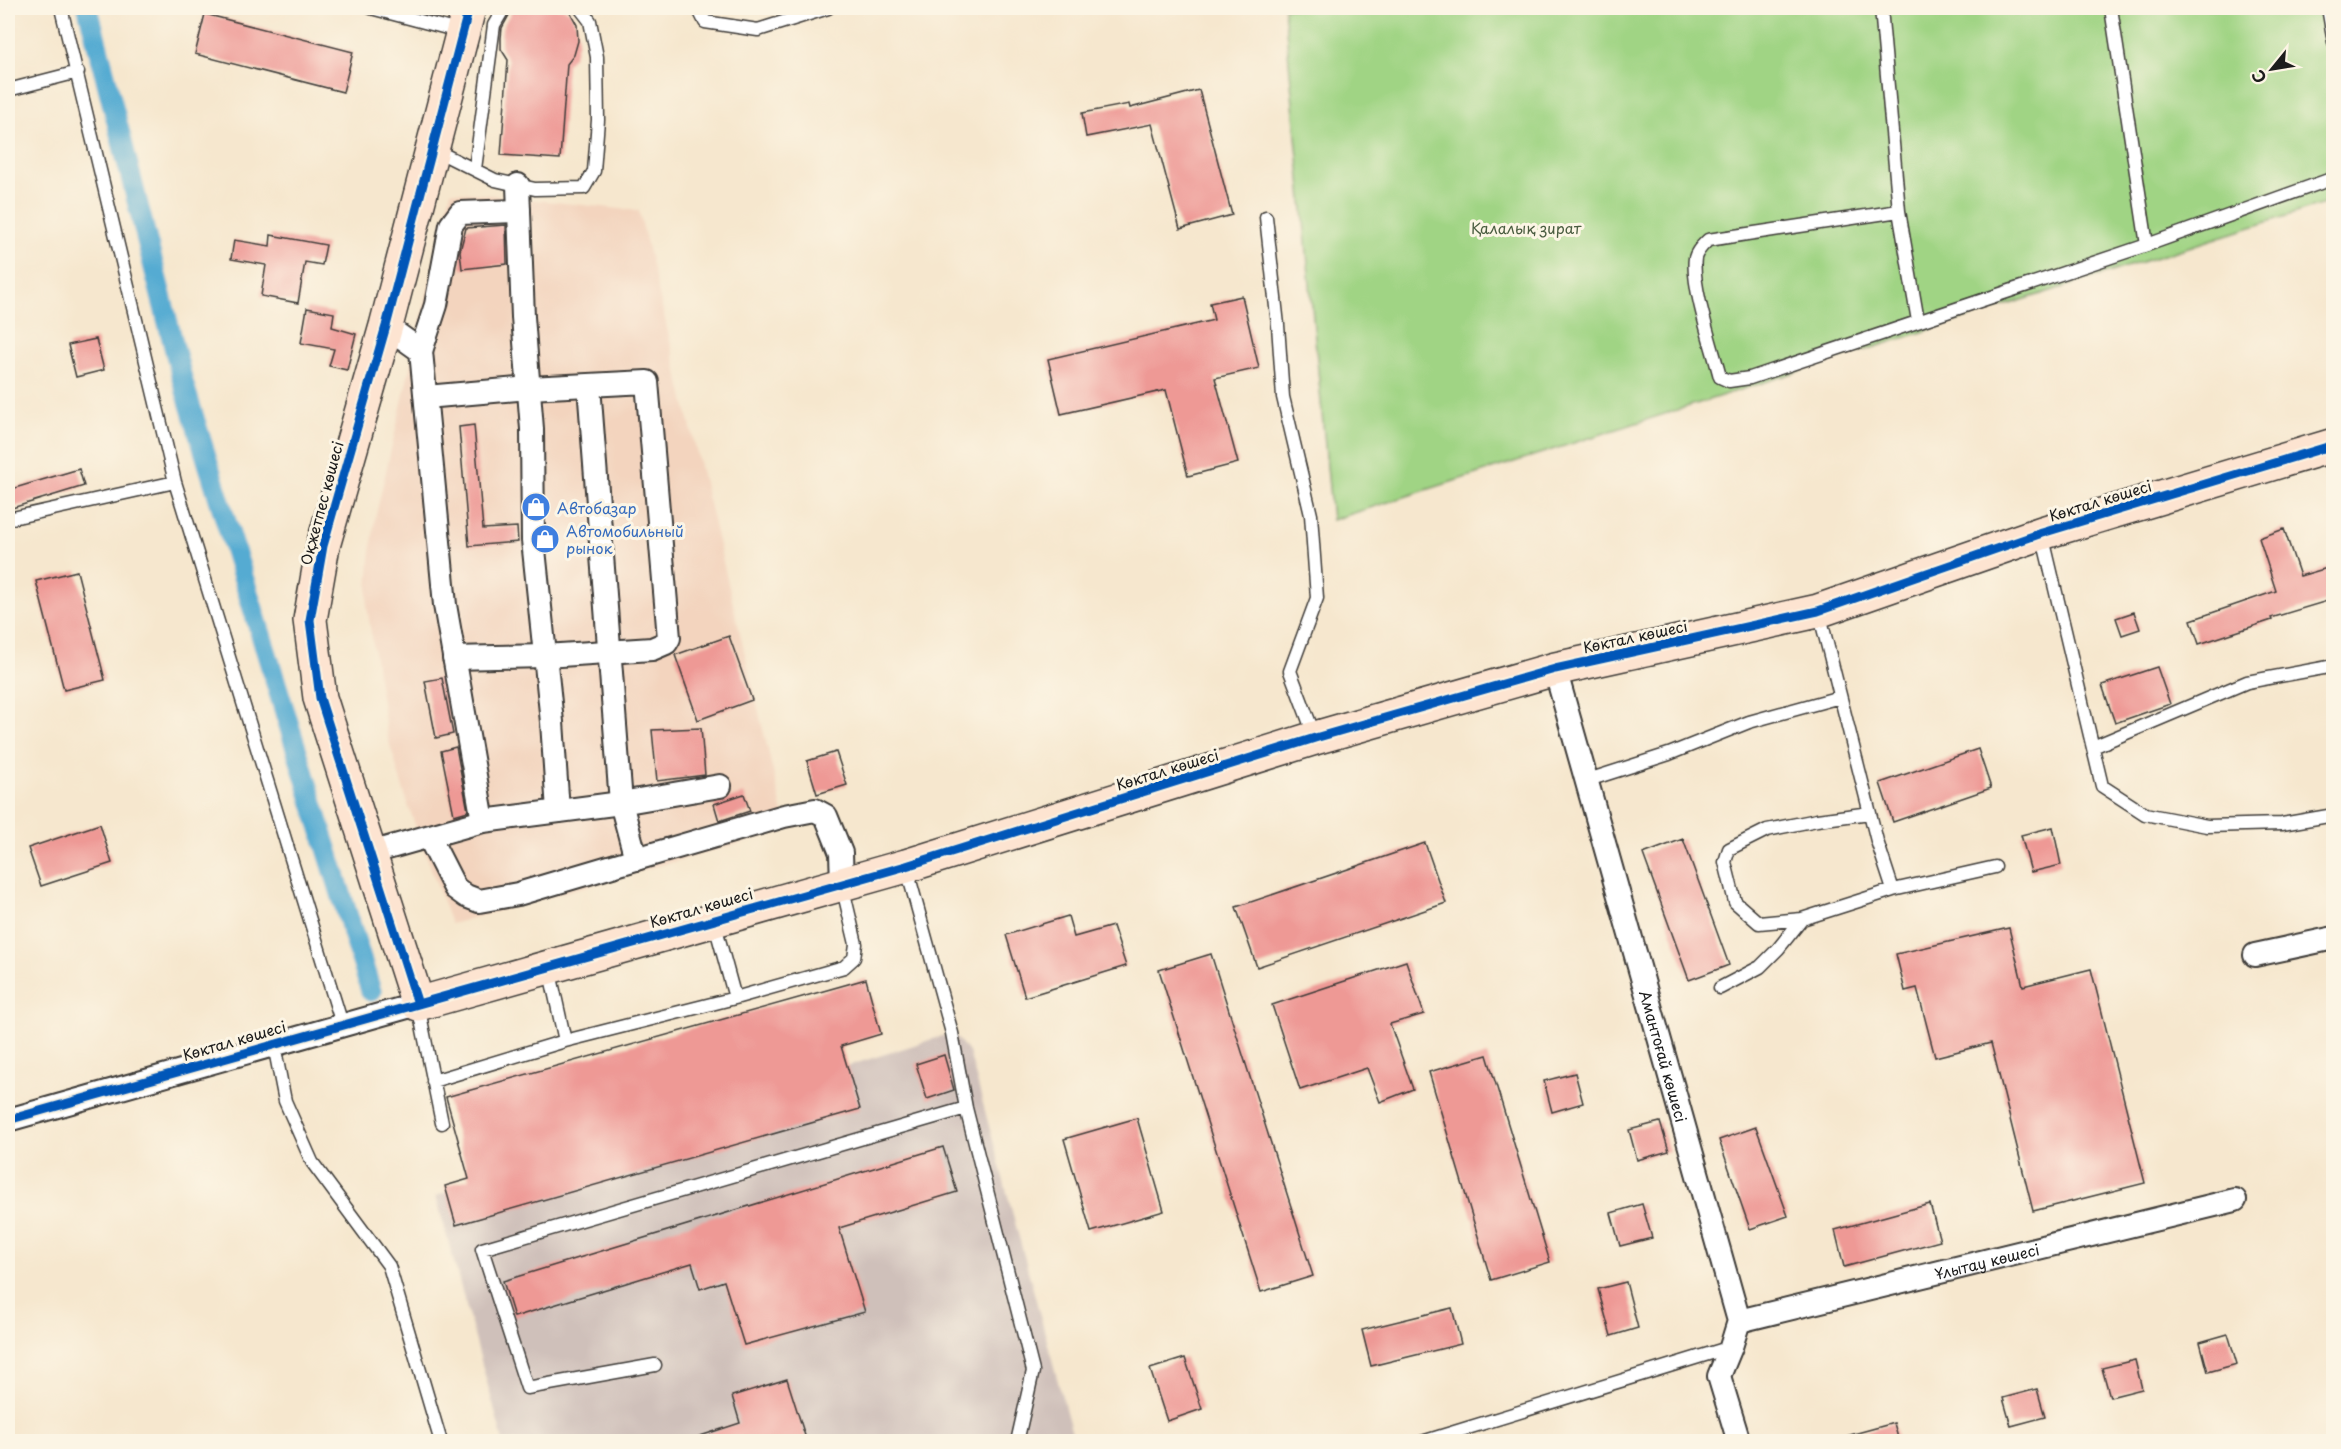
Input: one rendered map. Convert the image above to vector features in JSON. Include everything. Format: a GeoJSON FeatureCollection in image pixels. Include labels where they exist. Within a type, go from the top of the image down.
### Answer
{"type":"FeatureCollection","features":[{"type":"Feature","properties":{"kind":"street","name":"Оқжетпес көшесі"},"geometry":{"type":"LineString","coordinates":[[418,1004],[320,698],[310,620],[323,546],[386,327],[466,20]]}},
{"type":"Feature","properties":{"kind":"street"},"geometry":{"type":"LineString","coordinates":[[518,185],[532,429],[533,540],[558,812]]}},
{"type":"Feature","properties":{"kind":"street"},"geometry":{"type":"LineString","coordinates":[[483,821],[445,605],[421,351],[436,305],[451,225],[460,213],[519,211]]}},
{"type":"Feature","properties":{"kind":"street"},"geometry":{"type":"LineString","coordinates":[[386,327],[421,351]]}},
{"type":"Feature","properties":{"kind":"street"},"geometry":{"type":"LineString","coordinates":[[426,397],[529,388],[647,382],[669,638],[666,643],[652,649],[611,652],[454,658]]}},
{"type":"Feature","properties":{"kind":"street"},"geometry":{"type":"LineString","coordinates":[[589,386],[621,803],[636,858]]}},
{"type":"Feature","properties":{"kind":"street","name":"Көктал көшесі"},"geometry":{"type":"LineString","coordinates":[[8,1120],[906,866],[1315,738],[1555,669],[1818,611],[2042,533],[2334,445]]}},
{"type":"Feature","properties":{"kind":"street","name":"Амантоғай көшесі"},"geometry":{"type":"LineString","coordinates":[[1555,669],[1739,1321]]}},
{"type":"Feature","properties":{"kind":"street"},"geometry":{"type":"LineString","coordinates":[[370,854],[483,821],[621,803],[720,786]]}},
{"type":"Feature","properties":{"kind":"street"},"geometry":{"type":"LineString","coordinates":[[429,837],[455,888],[479,901],[518,894],[784,816],[815,810],[826,816],[841,853],[842,883]]}},
{"type":"Feature","properties":{"kind":"street"},"geometry":{"type":"LineString","coordinates":[[2255,955],[2334,939]]}},
{"type":"Feature","properties":{"kind":"street","name":"Ұлытау көшесі"},"geometry":{"type":"LineString","coordinates":[[1739,1321],[2235,1200]]}},
{"type":"Feature","properties":{"kind":"street"},"geometry":{"type":"LineString","coordinates":[[1739,1321],[1719,1376],[1739,1442]]}},
{"type":"Feature","properties":{"kind":"lane"},"geometry":{"type":"LineString","coordinates":[[61,8],[175,482],[342,1024]]}},
{"type":"Feature","properties":{"kind":"lane"},"geometry":{"type":"LineString","coordinates":[[371,8],[466,20]]}},
{"type":"Feature","properties":{"kind":"lane"},"geometry":{"type":"LineString","coordinates":[[475,169],[494,25],[504,8]]}},
{"type":"Feature","properties":{"kind":"lane"},"geometry":{"type":"LineString","coordinates":[[432,149],[495,180],[535,189],[584,188],[594,171],[598,120],[597,57],[590,21],[580,8]]}},
{"type":"Feature","properties":{"kind":"lane"},"geometry":{"type":"LineString","coordinates":[[698,8],[705,22],[758,30],[828,8]]}},
{"type":"Feature","properties":{"kind":"lane"},"geometry":{"type":"LineString","coordinates":[[1881,8],[1899,211],[1918,321]]}},
{"type":"Feature","properties":{"kind":"lane"},"geometry":{"type":"LineString","coordinates":[[2111,8],[2147,245]]}},
{"type":"Feature","properties":{"kind":"lane"},"geometry":{"type":"LineString","coordinates":[[2328,8],[2334,42]]}},
{"type":"Feature","properties":{"kind":"lane"},"geometry":{"type":"LineString","coordinates":[[8,90],[78,72]]}},
{"type":"Feature","properties":{"kind":"lane"},"geometry":{"type":"LineString","coordinates":[[1899,211],[1708,240],[1700,247],[1695,259],[1698,293],[1720,377],[1729,381],[1750,378],[2147,245],[2334,178]]}},
{"type":"Feature","properties":{"kind":"lane"},"geometry":{"type":"LineString","coordinates":[[1266,217],[1283,397],[1311,515],[1317,598],[1290,671],[1315,738]]}},
{"type":"Feature","properties":{"kind":"lane"},"geometry":{"type":"LineString","coordinates":[[8,519],[175,482]]}},
{"type":"Feature","properties":{"kind":"lane"},"geometry":{"type":"LineString","coordinates":[[2042,533],[2102,786],[2145,814],[2207,826],[2282,824],[2334,815]]}},
{"type":"Feature","properties":{"kind":"lane"},"geometry":{"type":"LineString","coordinates":[[1818,611],[1870,813],[1893,890]]}},
{"type":"Feature","properties":{"kind":"lane"},"geometry":{"type":"LineString","coordinates":[[2092,747],[2247,682],[2334,666]]}},
{"type":"Feature","properties":{"kind":"lane"},"geometry":{"type":"LineString","coordinates":[[1588,780],[1669,754],[1749,722],[1840,697]]}},
{"type":"Feature","properties":{"kind":"lane"},"geometry":{"type":"LineString","coordinates":[[1870,813],[1817,819],[1767,830],[1729,849],[1725,862],[1735,902],[1759,923],[1802,920],[1893,890],[1995,867]]}},
{"type":"Feature","properties":{"kind":"lane"},"geometry":{"type":"LineString","coordinates":[[906,866],[952,1033],[966,1108],[1033,1371],[1017,1442]]}},
{"type":"Feature","properties":{"kind":"lane"},"geometry":{"type":"LineString","coordinates":[[433,1081],[565,1041],[735,998],[844,967],[854,958],[856,944],[842,883]]}},
{"type":"Feature","properties":{"kind":"lane"},"geometry":{"type":"LineString","coordinates":[[713,919],[735,998]]}},
{"type":"Feature","properties":{"kind":"lane"},"geometry":{"type":"LineString","coordinates":[[1720,988],[1760,967],[1802,920]]}},
{"type":"Feature","properties":{"kind":"lane"},"geometry":{"type":"LineString","coordinates":[[549,967],[565,1041]]}},
{"type":"Feature","properties":{"kind":"lane"},"geometry":{"type":"LineString","coordinates":[[418,1004],[442,1124]]}},
{"type":"Feature","properties":{"kind":"lane"},"geometry":{"type":"LineString","coordinates":[[274,1045],[285,1101],[312,1162],[388,1266],[441,1442]]}},
{"type":"Feature","properties":{"kind":"lane"},"geometry":{"type":"LineString","coordinates":[[655,1365],[527,1388],[482,1249],[966,1108]]}},
{"type":"Feature","properties":{"kind":"lane"},"geometry":{"type":"LineString","coordinates":[[1422,1442],[1731,1347]]}},
{"type":"Feature","properties":{"kind":"shaded area","name":"Автомобильный рынок"},"geometry":{"type":"Polygon","coordinates":[[[451,191],[639,211],[787,830],[451,924],[408,805],[387,735],[367,606],[375,519],[451,191]]]}},
{"type":"Feature","properties":{"kind":"shaded area"},"geometry":{"type":"Polygon","coordinates":[[[952,1033],[969,1052],[1074,1441],[503,1441],[436,1196],[952,1033]]]}},
{"type":"Feature","properties":{"kind":"green space","name":"Қалалық зират"},"geometry":{"type":"Polygon","coordinates":[[[1284,8],[2333,8],[2333,201],[1332,520],[1284,8]]]}},
{"type":"Feature","properties":{"kind":"building"},"geometry":{"type":"Polygon","coordinates":[[[513,8],[564,8],[570,12],[577,25],[578,41],[574,55],[567,64],[560,159],[501,155],[508,60],[501,49],[501,38],[502,28],[513,8]]]}},
{"type":"Feature","properties":{"kind":"building"},"geometry":{"type":"Polygon","coordinates":[[[205,14],[353,52],[343,92],[195,54],[205,14]]]}},
{"type":"Feature","properties":{"kind":"building"},"geometry":{"type":"Polygon","coordinates":[[[1199,90],[1232,215],[1180,229],[1152,124],[1086,137],[1082,113],[1129,104],[1130,108],[1199,90]]]}},
{"type":"Feature","properties":{"kind":"building"},"geometry":{"type":"Polygon","coordinates":[[[506,225],[507,264],[462,269],[460,251],[466,228],[506,225]]]}},
{"type":"Feature","properties":{"kind":"building"},"geometry":{"type":"Polygon","coordinates":[[[271,235],[326,245],[322,265],[305,262],[298,303],[261,296],[266,265],[231,259],[234,240],[270,246],[271,235]]]}},
{"type":"Feature","properties":{"kind":"building"},"geometry":{"type":"Polygon","coordinates":[[[1242,296],[1259,368],[1215,378],[1238,463],[1188,476],[1166,390],[1061,414],[1048,359],[1214,320],[1210,303],[1242,296]]]}},
{"type":"Feature","properties":{"kind":"building"},"geometry":{"type":"Polygon","coordinates":[[[307,308],[334,313],[332,327],[356,334],[347,370],[329,366],[334,349],[301,343],[307,308]]]}},
{"type":"Feature","properties":{"kind":"building"},"geometry":{"type":"Polygon","coordinates":[[[96,339],[104,370],[76,377],[68,345],[96,339]]]}},
{"type":"Feature","properties":{"kind":"building"},"geometry":{"type":"Polygon","coordinates":[[[474,425],[483,529],[517,527],[518,542],[469,546],[459,427],[474,425]]]}},
{"type":"Feature","properties":{"kind":"building"},"geometry":{"type":"Polygon","coordinates":[[[79,469],[84,486],[12,508],[8,490],[79,469]]]}},
{"type":"Feature","properties":{"kind":"building"},"geometry":{"type":"Polygon","coordinates":[[[2284,529],[2300,576],[2334,566],[2334,599],[2271,618],[2272,620],[2199,644],[2191,620],[2276,591],[2259,538],[2284,529]]]}},
{"type":"Feature","properties":{"kind":"building"},"geometry":{"type":"Polygon","coordinates":[[[77,571],[105,680],[64,690],[36,581],[77,571]]]}},
{"type":"Feature","properties":{"kind":"building"},"geometry":{"type":"Polygon","coordinates":[[[2134,612],[2140,629],[2122,635],[2116,618],[2134,612]]]}},
{"type":"Feature","properties":{"kind":"building"},"geometry":{"type":"Polygon","coordinates":[[[729,636],[752,700],[698,720],[675,655],[729,636]]]}},
{"type":"Feature","properties":{"kind":"building"},"geometry":{"type":"Polygon","coordinates":[[[2157,667],[2170,704],[2115,723],[2102,685],[2157,667]]]}},
{"type":"Feature","properties":{"kind":"building"},"geometry":{"type":"Polygon","coordinates":[[[442,678],[453,734],[436,738],[425,681],[442,678]]]}},
{"type":"Feature","properties":{"kind":"building"},"geometry":{"type":"Polygon","coordinates":[[[701,728],[705,775],[657,781],[652,730],[701,728]]]}},
{"type":"Feature","properties":{"kind":"building"},"geometry":{"type":"Polygon","coordinates":[[[456,747],[468,811],[454,815],[441,751],[456,747]]]}},
{"type":"Feature","properties":{"kind":"building"},"geometry":{"type":"Polygon","coordinates":[[[1978,749],[1991,788],[1893,822],[1880,783],[1978,749]]]}},
{"type":"Feature","properties":{"kind":"building"},"geometry":{"type":"Polygon","coordinates":[[[836,752],[847,785],[817,794],[807,761],[836,752]]]}},
{"type":"Feature","properties":{"kind":"building"},"geometry":{"type":"Polygon","coordinates":[[[744,794],[750,811],[719,821],[714,804],[744,794]]]}},
{"type":"Feature","properties":{"kind":"building"},"geometry":{"type":"Polygon","coordinates":[[[100,824],[112,863],[41,886],[28,848],[100,824]]]}},
{"type":"Feature","properties":{"kind":"building"},"geometry":{"type":"Polygon","coordinates":[[[2053,827],[2061,865],[2031,872],[2021,835],[2053,827]]]}},
{"type":"Feature","properties":{"kind":"building"},"geometry":{"type":"Polygon","coordinates":[[[1683,839],[1729,965],[1689,980],[1643,854],[1683,839]]]}},
{"type":"Feature","properties":{"kind":"building"},"geometry":{"type":"Polygon","coordinates":[[[1425,843],[1446,903],[1257,967],[1236,907],[1425,843]]]}},
{"type":"Feature","properties":{"kind":"building"},"geometry":{"type":"Polygon","coordinates":[[[1068,916],[1074,937],[1113,926],[1126,966],[1025,997],[1006,935],[1068,916]]]}},
{"type":"Feature","properties":{"kind":"building"},"geometry":{"type":"Polygon","coordinates":[[[2009,928],[2023,986],[2091,969],[2145,1183],[2033,1211],[1991,1043],[1935,1057],[1917,988],[1905,991],[1896,954],[2009,928]]]}},
{"type":"Feature","properties":{"kind":"building"},"geometry":{"type":"Polygon","coordinates":[[[1211,954],[1313,1276],[1261,1292],[1159,970],[1211,954]]]}},
{"type":"Feature","properties":{"kind":"building"},"geometry":{"type":"Polygon","coordinates":[[[1406,961],[1424,1014],[1390,1024],[1413,1089],[1380,1102],[1367,1068],[1300,1090],[1272,1005],[1406,961]]]}},
{"type":"Feature","properties":{"kind":"building"},"geometry":{"type":"Polygon","coordinates":[[[866,979],[881,1034],[841,1046],[860,1109],[456,1225],[445,1186],[469,1179],[446,1097],[866,979]]]}},
{"type":"Feature","properties":{"kind":"building"},"geometry":{"type":"Polygon","coordinates":[[[944,1055],[954,1090],[927,1099],[916,1064],[944,1055]]]}},
{"type":"Feature","properties":{"kind":"building"},"geometry":{"type":"Polygon","coordinates":[[[1487,1055],[1550,1262],[1491,1280],[1429,1072],[1487,1055]]]}},
{"type":"Feature","properties":{"kind":"building"},"geometry":{"type":"Polygon","coordinates":[[[1575,1073],[1583,1103],[1552,1112],[1544,1081],[1575,1073]]]}},
{"type":"Feature","properties":{"kind":"building"},"geometry":{"type":"Polygon","coordinates":[[[1137,1118],[1164,1211],[1091,1232],[1064,1139],[1137,1118]]]}},
{"type":"Feature","properties":{"kind":"building"},"geometry":{"type":"Polygon","coordinates":[[[1660,1122],[1669,1151],[1637,1160],[1629,1130],[1660,1122]]]}},
{"type":"Feature","properties":{"kind":"building"},"geometry":{"type":"Polygon","coordinates":[[[1756,1127],[1788,1216],[1750,1229],[1719,1140],[1756,1127]]]}},
{"type":"Feature","properties":{"kind":"building"},"geometry":{"type":"Polygon","coordinates":[[[943,1147],[957,1192],[839,1228],[865,1312],[744,1345],[724,1281],[700,1289],[692,1263],[514,1317],[503,1281],[943,1147]]]}},
{"type":"Feature","properties":{"kind":"building"},"geometry":{"type":"Polygon","coordinates":[[[1642,1204],[1652,1238],[1620,1246],[1611,1213],[1642,1204]]]}},
{"type":"Feature","properties":{"kind":"building"},"geometry":{"type":"Polygon","coordinates":[[[1930,1204],[1940,1241],[1844,1267],[1835,1230],[1930,1204]]]}},
{"type":"Feature","properties":{"kind":"building"},"geometry":{"type":"Polygon","coordinates":[[[1626,1282],[1638,1328],[1611,1336],[1598,1289],[1626,1282]]]}},
{"type":"Feature","properties":{"kind":"building"},"geometry":{"type":"Polygon","coordinates":[[[1452,1308],[1461,1344],[1371,1366],[1362,1330],[1452,1308]]]}},
{"type":"Feature","properties":{"kind":"building"},"geometry":{"type":"Polygon","coordinates":[[[2228,1334],[2237,1364],[2208,1372],[2200,1342],[2228,1334]]]}},
{"type":"Feature","properties":{"kind":"building"},"geometry":{"type":"Polygon","coordinates":[[[1185,1358],[1202,1409],[1167,1421],[1150,1369],[1185,1358]]]}},
{"type":"Feature","properties":{"kind":"building"},"geometry":{"type":"Polygon","coordinates":[[[2135,1360],[2142,1389],[2110,1397],[2102,1368],[2135,1360]]]}},
{"type":"Feature","properties":{"kind":"building"},"geometry":{"type":"Polygon","coordinates":[[[787,1379],[807,1442],[695,1442],[694,1438],[740,1423],[732,1396],[787,1379]]]}},
{"type":"Feature","properties":{"kind":"building"},"geometry":{"type":"Polygon","coordinates":[[[2037,1389],[2045,1417],[2011,1426],[2003,1398],[2037,1389]]]}},
{"type":"Feature","properties":{"kind":"building"},"geometry":{"type":"Polygon","coordinates":[[[1894,1423],[1899,1442],[1847,1442],[1846,1436],[1894,1423]]]}},
{"type":"Feature","properties":{"kind":"waterway"},"geometry":{"type":"LineString","coordinates":[[88,8],[183,382],[371,991]]}},
{"type":"Feature","properties":{"kind":"cycle path"},"geometry":{"type":"LineString","coordinates":[[418,1004],[320,698],[310,620],[323,546],[386,326],[469,8]]}},
{"type":"Feature","properties":{"kind":"cycle path"},"geometry":{"type":"LineString","coordinates":[[8,1120],[906,866],[1315,738],[1555,669],[1818,611],[2042,533],[2334,445]]}},
{"type":"Feature","properties":{"kind":"place","name":"Автобазар"},"geometry":{"type":"Point","coordinates":[536,507]}},
{"type":"Feature","properties":{"kind":"place","name":"Автомобильный рынок"},"geometry":{"type":"Point","coordinates":[545,539]}}]}
